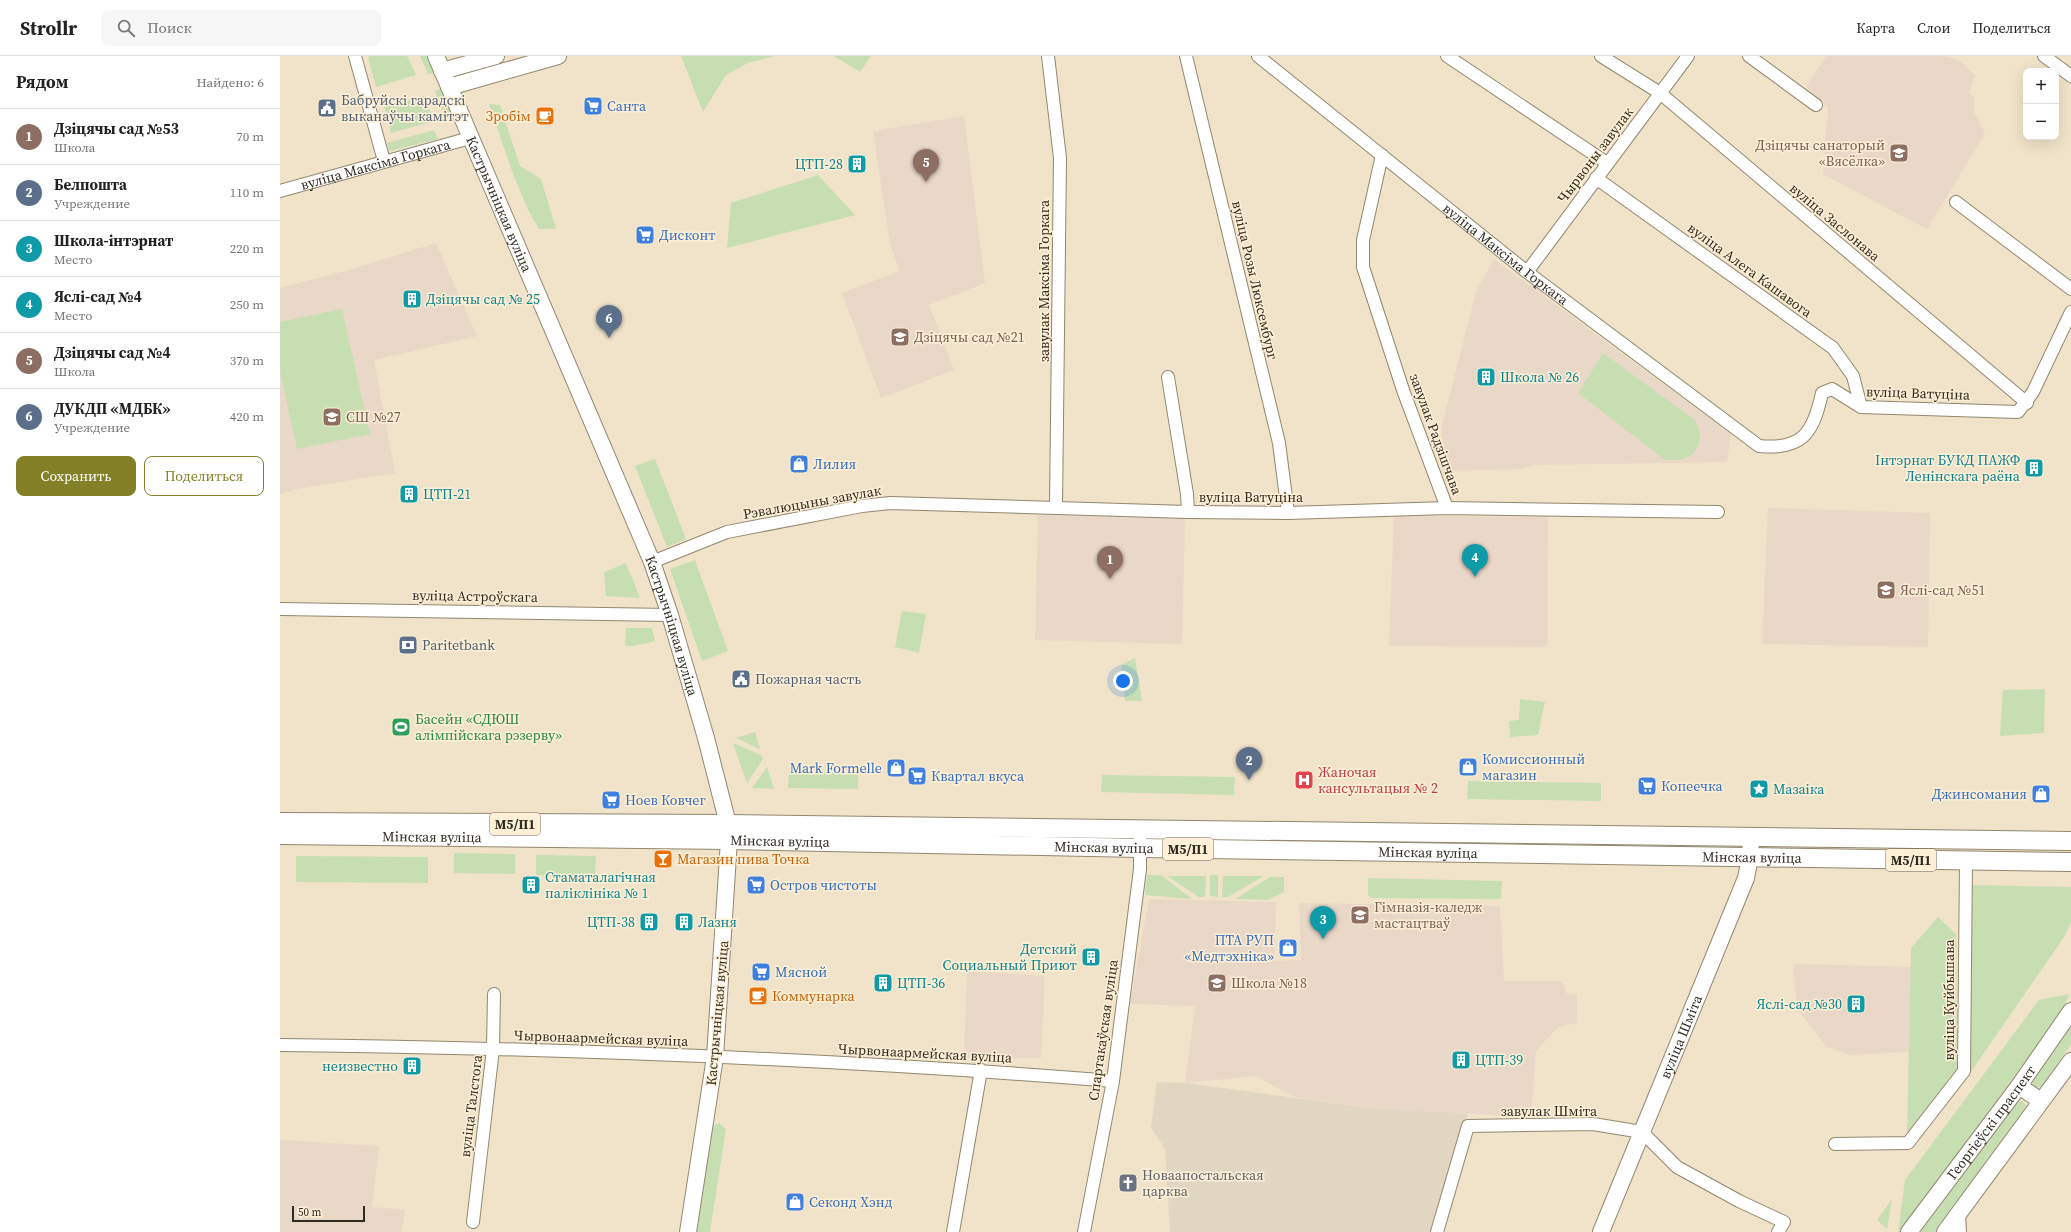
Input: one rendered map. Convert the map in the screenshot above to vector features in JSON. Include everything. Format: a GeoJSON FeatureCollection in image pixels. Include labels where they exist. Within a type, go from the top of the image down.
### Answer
{"type":"FeatureCollection","features":[{"type":"Feature","properties":{"kind":"main road"},"geometry":{"type":"LineString","coordinates":[[439,63],[496,56]]}},
{"type":"Feature","properties":{"kind":"main road"},"geometry":{"type":"LineString","coordinates":[[449,87],[558,56]]}},
{"type":"Feature","properties":{"kind":"main road","name":"Кастрычніцкая вуліца"},"geometry":{"type":"LineString","coordinates":[[439,63],[652,562],[670,615],[703,726],[728,832],[715,1057],[688,1232]]}},
{"type":"Feature","properties":{"kind":"main road","name":"Мінская вуліца"},"geometry":{"type":"LineString","coordinates":[[280,822],[728,832],[1140,848],[2071,862]]}},
{"type":"Feature","properties":{"kind":"main road","name":"Мінская вуліца"},"geometry":{"type":"LineString","coordinates":[[280,835],[1140,830],[2071,841]]}},
{"type":"Feature","properties":{"kind":"main road","name":"вуліца Шміта"},"geometry":{"type":"LineString","coordinates":[[1601,1232],[1746,878],[1750,858],[1751,838]]}},
{"type":"Feature","properties":{"kind":"main road","name":"Георгіеўскі праспект"},"geometry":{"type":"LineString","coordinates":[[1909,1232],[2019,1086],[2071,1011]]}},
{"type":"Feature","properties":{"kind":"main road","name":"Георгіеўскі праспект"},"geometry":{"type":"LineString","coordinates":[[1945,1232],[2071,1061]]}},
{"type":"Feature","properties":{"kind":"main road"},"geometry":{"type":"LineString","coordinates":[[2019,1086],[2041,1102]]}},
{"type":"Feature","properties":{"kind":"street"},"geometry":{"type":"LineString","coordinates":[[354,56],[384,161]]}},
{"type":"Feature","properties":{"kind":"street","name":"завулак Максіма Горкага"},"geometry":{"type":"LineString","coordinates":[[1048,56],[1060,158],[1056,507]]}},
{"type":"Feature","properties":{"kind":"street","name":"вуліца Розы Люксембург"},"geometry":{"type":"LineString","coordinates":[[1186,56],[1279,443],[1288,513]]}},
{"type":"Feature","properties":{"kind":"street","name":"вуліца Максіма Горкага"},"geometry":{"type":"LineString","coordinates":[[1258,56],[1382,154],[1527,272],[1759,446]]}},
{"type":"Feature","properties":{"kind":"street"},"geometry":{"type":"LineString","coordinates":[[1447,56],[1607,163]]}},
{"type":"Feature","properties":{"kind":"street","name":"вуліца Заслонава"},"geometry":{"type":"LineString","coordinates":[[1601,56],[1660,93],[2027,403]]}},
{"type":"Feature","properties":{"kind":"street","name":"Чырвоны завулак"},"geometry":{"type":"LineString","coordinates":[[1527,272],[1688,56]]}},
{"type":"Feature","properties":{"kind":"street"},"geometry":{"type":"LineString","coordinates":[[2044,56],[2071,76]]}},
{"type":"Feature","properties":{"kind":"street"},"geometry":{"type":"LineString","coordinates":[[1752,57],[1816,105]]}},
{"type":"Feature","properties":{"kind":"street","name":"вуліца Максіма Горкага"},"geometry":{"type":"LineString","coordinates":[[280,191],[470,138]]}},
{"type":"Feature","properties":{"kind":"street","name":"завулак Радзішчава"},"geometry":{"type":"LineString","coordinates":[[1382,154],[1363,240],[1363,267],[1403,390],[1447,508],[1718,512]]}},
{"type":"Feature","properties":{"kind":"street","name":"вуліца Алега Кашавога"},"geometry":{"type":"LineString","coordinates":[[1596,178],[1833,348],[1853,376],[1860,407]]}},
{"type":"Feature","properties":{"kind":"street"},"geometry":{"type":"LineString","coordinates":[[1956,202],[2071,289]]}},
{"type":"Feature","properties":{"kind":"street"},"geometry":{"type":"LineString","coordinates":[[2027,403],[2071,312]]}},
{"type":"Feature","properties":{"kind":"street"},"geometry":{"type":"LineString","coordinates":[[1168,377],[1187,494],[1188,512]]}},
{"type":"Feature","properties":{"kind":"street","name":"вуліца Ватуціна"},"geometry":{"type":"LineString","coordinates":[[1759,446],[1778,448],[1792,445],[1804,436],[1816,414],[1822,393],[1832,389],[1860,407],[2018,412],[2027,403]]}},
{"type":"Feature","properties":{"kind":"street","name":"Рэвалюцыны завулак"},"geometry":{"type":"LineString","coordinates":[[652,562],[727,532],[862,506],[890,503],[1056,507]]}},
{"type":"Feature","properties":{"kind":"street","name":"вуліца Ватуціна"},"geometry":{"type":"LineString","coordinates":[[1056,507],[1188,512],[1288,513],[1447,508]]}},
{"type":"Feature","properties":{"kind":"street","name":"вуліца Астроўскага"},"geometry":{"type":"LineString","coordinates":[[280,609],[670,615]]}},
{"type":"Feature","properties":{"kind":"street","name":"Спартакаўская вуліца"},"geometry":{"type":"LineString","coordinates":[[1084,1232],[1113,1081],[1140,869],[1140,830]]}},
{"type":"Feature","properties":{"kind":"street","name":"вуліца Куйбышава"},"geometry":{"type":"LineString","coordinates":[[1835,1144],[1908,1143],[1964,1071],[1966,861]]}},
{"type":"Feature","properties":{"kind":"street","name":"вуліца Талстога"},"geometry":{"type":"LineString","coordinates":[[473,1222],[493,1049],[494,994]]}},
{"type":"Feature","properties":{"kind":"street","name":"Чырвонаармейская вуліца"},"geometry":{"type":"LineString","coordinates":[[280,1045],[493,1049],[715,1057],[981,1070],[1113,1081]]}},
{"type":"Feature","properties":{"kind":"street"},"geometry":{"type":"LineString","coordinates":[[953,1232],[981,1070]]}},
{"type":"Feature","properties":{"kind":"street","name":"завулак Шміта"},"geometry":{"type":"LineString","coordinates":[[1437,1232],[1468,1126],[1593,1124],[1642,1132]]}},
{"type":"Feature","properties":{"kind":"street"},"geometry":{"type":"LineString","coordinates":[[1642,1132],[1677,1167],[1739,1201],[1781,1227]]}},
{"type":"Feature","properties":{"kind":"street"},"geometry":{"type":"LineString","coordinates":[[1959,1214],[1960,1232]]}},
{"type":"Feature","properties":{"kind":"shaded area","name":"Дзіцячы санаторый «Вясёлка»"},"geometry":{"type":"Polygon","coordinates":[[[1826,56],[1943,56],[1960,60],[1975,76],[1969,92],[1974,98],[1974,112],[1985,133],[1927,229],[1823,174],[1828,107],[1806,87],[1826,56]]]}},
{"type":"Feature","properties":{"kind":"shaded area"},"geometry":{"type":"Polygon","coordinates":[[[964,116],[985,283],[929,305],[954,370],[881,398],[842,293],[900,271],[890,244],[873,131],[964,116]]]}},
{"type":"Feature","properties":{"kind":"shaded area","name":"СШ №27"},"geometry":{"type":"Polygon","coordinates":[[[436,243],[477,336],[374,360],[395,473],[298,489],[280,494],[280,288],[349,270],[436,243]]]}},
{"type":"Feature","properties":{"kind":"shaded area"},"geometry":{"type":"Polygon","coordinates":[[[1494,259],[1731,434],[1727,462],[1535,465],[1520,469],[1444,471],[1442,425],[1476,292],[1494,259]]]}},
{"type":"Feature","properties":{"kind":"shaded area"},"geometry":{"type":"Polygon","coordinates":[[[1768,508],[1930,513],[1928,647],[1762,644],[1768,508]]]}},
{"type":"Feature","properties":{"kind":"shaded area"},"geometry":{"type":"Polygon","coordinates":[[[1038,515],[1185,518],[1182,644],[1035,640],[1038,515]]]}},
{"type":"Feature","properties":{"kind":"shaded area"},"geometry":{"type":"Polygon","coordinates":[[[1394,516],[1548,517],[1547,647],[1389,646],[1394,516]]]}},
{"type":"Feature","properties":{"kind":"shaded area"},"geometry":{"type":"Polygon","coordinates":[[[1149,899],[1276,902],[1274,961],[1301,960],[1299,903],[1500,906],[1504,981],[1562,981],[1567,994],[1577,995],[1577,1023],[1558,1027],[1536,1051],[1531,1117],[1376,1109],[1294,1097],[1256,1076],[1185,1083],[1195,1006],[1130,1004],[1149,899]]]}},
{"type":"Feature","properties":{"kind":"shaded area"},"geometry":{"type":"Polygon","coordinates":[[[1793,964],[1911,967],[1909,1052],[1850,1055],[1827,1047],[1797,1009],[1793,964]]]}},
{"type":"Feature","properties":{"kind":"shaded area"},"geometry":{"type":"Polygon","coordinates":[[[967,971],[1045,976],[1041,1058],[964,1057],[967,971]]]}},
{"type":"Feature","properties":{"kind":"shaded area"},"geometry":{"type":"Polygon","coordinates":[[[1157,1082],[1185,1083],[1376,1109],[1468,1112],[1433,1232],[1170,1232],[1165,1149],[1151,1128],[1157,1082]]]}},
{"type":"Feature","properties":{"kind":"shaded area"},"geometry":{"type":"Polygon","coordinates":[[[280,1140],[379,1146],[372,1207],[405,1210],[401,1232],[280,1232],[280,1140]]]}},
{"type":"Feature","properties":{"kind":"green space"},"geometry":{"type":"Polygon","coordinates":[[[407,56],[416,75],[376,87],[368,57],[407,56]]]}},
{"type":"Feature","properties":{"kind":"green space"},"geometry":{"type":"Polygon","coordinates":[[[420,56],[431,56],[438,72],[428,74],[420,56]]]}},
{"type":"Feature","properties":{"kind":"green space"},"geometry":{"type":"Polygon","coordinates":[[[681,56],[775,56],[748,63],[726,75],[703,112],[681,56]]]}},
{"type":"Feature","properties":{"kind":"green space"},"geometry":{"type":"Polygon","coordinates":[[[834,56],[871,56],[860,72],[834,56]]]}},
{"type":"Feature","properties":{"kind":"green space"},"geometry":{"type":"Polygon","coordinates":[[[444,87],[454,115],[446,119],[435,91],[444,87]]]}},
{"type":"Feature","properties":{"kind":"green space"},"geometry":{"type":"Polygon","coordinates":[[[424,96],[434,121],[391,133],[384,106],[424,96]]]}},
{"type":"Feature","properties":{"kind":"green space"},"geometry":{"type":"Polygon","coordinates":[[[489,104],[500,105],[520,166],[541,179],[556,229],[539,229],[528,210],[513,174],[489,104]]]}},
{"type":"Feature","properties":{"kind":"green space"},"geometry":{"type":"Polygon","coordinates":[[[434,130],[438,139],[389,151],[387,143],[434,130]]]}},
{"type":"Feature","properties":{"kind":"green space"},"geometry":{"type":"Polygon","coordinates":[[[818,175],[855,215],[727,248],[731,203],[818,175]]]}},
{"type":"Feature","properties":{"kind":"green space"},"geometry":{"type":"Polygon","coordinates":[[[342,309],[370,434],[297,449],[280,371],[280,322],[342,309]]]}},
{"type":"Feature","properties":{"kind":"green space"},"geometry":{"type":"Polygon","coordinates":[[[1603,353],[1695,420],[1699,429],[1700,437],[1695,451],[1690,456],[1674,460],[1664,459],[1578,393],[1603,353]]]}},
{"type":"Feature","properties":{"kind":"green space"},"geometry":{"type":"Polygon","coordinates":[[[655,459],[686,539],[667,547],[635,466],[655,459]]]}},
{"type":"Feature","properties":{"kind":"green space"},"geometry":{"type":"Polygon","coordinates":[[[695,560],[728,651],[702,661],[670,569],[695,560]]]}},
{"type":"Feature","properties":{"kind":"green space"},"geometry":{"type":"Polygon","coordinates":[[[626,563],[640,598],[606,596],[604,572],[626,563]]]}},
{"type":"Feature","properties":{"kind":"green space"},"geometry":{"type":"Polygon","coordinates":[[[902,611],[926,614],[919,653],[895,647],[902,611]]]}},
{"type":"Feature","properties":{"kind":"green space"},"geometry":{"type":"Polygon","coordinates":[[[626,628],[652,628],[655,641],[634,646],[625,646],[626,628]]]}},
{"type":"Feature","properties":{"kind":"green space"},"geometry":{"type":"Polygon","coordinates":[[[1135,658],[1142,701],[1125,701],[1121,665],[1135,658]]]}},
{"type":"Feature","properties":{"kind":"green space"},"geometry":{"type":"Polygon","coordinates":[[[2045,689],[2044,733],[2000,736],[2003,690],[2045,689]]]}},
{"type":"Feature","properties":{"kind":"green space"},"geometry":{"type":"Polygon","coordinates":[[[1520,699],[1545,702],[1538,735],[1510,737],[1509,721],[1519,720],[1520,699]]]}},
{"type":"Feature","properties":{"kind":"green space"},"geometry":{"type":"Polygon","coordinates":[[[755,732],[760,749],[736,738],[755,732]]]}},
{"type":"Feature","properties":{"kind":"green space"},"geometry":{"type":"Polygon","coordinates":[[[733,743],[761,755],[763,759],[747,783],[733,743]]]}},
{"type":"Feature","properties":{"kind":"green space"},"geometry":{"type":"Polygon","coordinates":[[[767,767],[774,789],[752,788],[767,767]]]}},
{"type":"Feature","properties":{"kind":"green space"},"geometry":{"type":"Polygon","coordinates":[[[789,771],[858,772],[858,789],[788,788],[789,771]]]}},
{"type":"Feature","properties":{"kind":"green space"},"geometry":{"type":"Polygon","coordinates":[[[1102,775],[1235,777],[1234,795],[1101,792],[1102,775]]]}},
{"type":"Feature","properties":{"kind":"green space"},"geometry":{"type":"Polygon","coordinates":[[[1468,781],[1601,783],[1601,801],[1467,799],[1468,781]]]}},
{"type":"Feature","properties":{"kind":"green space"},"geometry":{"type":"Polygon","coordinates":[[[454,853],[515,854],[515,874],[454,873],[454,853]]]}},
{"type":"Feature","properties":{"kind":"green space"},"geometry":{"type":"Polygon","coordinates":[[[536,855],[596,856],[595,876],[536,875],[536,855]]]}},
{"type":"Feature","properties":{"kind":"green space"},"geometry":{"type":"Polygon","coordinates":[[[296,856],[428,857],[428,883],[296,882],[296,856]]]}},
{"type":"Feature","properties":{"kind":"green space"},"geometry":{"type":"Polygon","coordinates":[[[1147,875],[1161,875],[1192,899],[1145,895],[1147,875]]]}},
{"type":"Feature","properties":{"kind":"green space"},"geometry":{"type":"Polygon","coordinates":[[[1210,875],[1218,875],[1218,897],[1210,896],[1210,875]]]}},
{"type":"Feature","properties":{"kind":"green space"},"geometry":{"type":"Polygon","coordinates":[[[1167,876],[1206,876],[1205,897],[1199,897],[1167,876]]]}},
{"type":"Feature","properties":{"kind":"green space"},"geometry":{"type":"Polygon","coordinates":[[[1223,876],[1264,876],[1228,897],[1222,897],[1223,876]]]}},
{"type":"Feature","properties":{"kind":"green space"},"geometry":{"type":"Polygon","coordinates":[[[1270,877],[1284,877],[1284,892],[1268,900],[1235,899],[1270,877]]]}},
{"type":"Feature","properties":{"kind":"green space"},"geometry":{"type":"Polygon","coordinates":[[[1368,878],[1502,881],[1501,899],[1372,898],[1368,895],[1368,878]]]}},
{"type":"Feature","properties":{"kind":"green space"},"geometry":{"type":"Polygon","coordinates":[[[1970,885],[2071,887],[2071,922],[2064,937],[1968,1076],[1970,885]]]}},
{"type":"Feature","properties":{"kind":"green space"},"geometry":{"type":"Polygon","coordinates":[[[1938,917],[1956,934],[1957,1070],[1907,1135],[1911,948],[1938,917]]]}},
{"type":"Feature","properties":{"kind":"green space"},"geometry":{"type":"Polygon","coordinates":[[[2069,994],[2064,1008],[1901,1232],[1898,1232],[1905,1180],[2039,1000],[2069,994]]]}},
{"type":"Feature","properties":{"kind":"green space"},"geometry":{"type":"Polygon","coordinates":[[[2071,1024],[2071,1044],[2042,1087],[2035,1087],[2032,1081],[2071,1024]]]}},
{"type":"Feature","properties":{"kind":"green space"},"geometry":{"type":"Polygon","coordinates":[[[2017,1101],[2023,1101],[2026,1106],[1935,1232],[1920,1232],[2017,1101]]]}},
{"type":"Feature","properties":{"kind":"green space"},"geometry":{"type":"Polygon","coordinates":[[[719,1123],[726,1129],[710,1232],[694,1232],[711,1127],[719,1123]]]}},
{"type":"Feature","properties":{"kind":"green space"},"geometry":{"type":"Polygon","coordinates":[[[1892,1199],[1887,1229],[1877,1220],[1892,1199]]]}},
{"type":"Feature","properties":{"kind":"place","name":"Санта"},"geometry":{"type":"Point","coordinates":[593,106]}},
{"type":"Feature","properties":{"kind":"place","name":"Бабруйскі гарадскі выканаўчы камітэт"},"geometry":{"type":"Point","coordinates":[327,108]}},
{"type":"Feature","properties":{"kind":"place","name":"Зробім"},"geometry":{"type":"Point","coordinates":[545,116]}},
{"type":"Feature","properties":{"kind":"place","name":"Дзіцячы санаторый «Вясёлка»"},"geometry":{"type":"Point","coordinates":[1899,153]}},
{"type":"Feature","properties":{"kind":"place","name":"ЦТП-28"},"geometry":{"type":"Point","coordinates":[857,164]}},
{"type":"Feature","properties":{"kind":"place","name":"Дзіцячы сад №4"},"geometry":{"type":"Point","coordinates":[926,182]}},
{"type":"Feature","properties":{"kind":"place","name":"Дисконт"},"geometry":{"type":"Point","coordinates":[645,235]}},
{"type":"Feature","properties":{"kind":"place","name":"Дзіцячы сад № 25"},"geometry":{"type":"Point","coordinates":[412,299]}},
{"type":"Feature","properties":{"kind":"place","name":"Дзіцячы сад №21"},"geometry":{"type":"Point","coordinates":[900,337]}},
{"type":"Feature","properties":{"kind":"place","name":"ДУКДП «МДБК»"},"geometry":{"type":"Point","coordinates":[609,338]}},
{"type":"Feature","properties":{"kind":"place","name":"Школа № 26"},"geometry":{"type":"Point","coordinates":[1486,377]}},
{"type":"Feature","properties":{"kind":"place","name":"СШ №27"},"geometry":{"type":"Point","coordinates":[332,417]}},
{"type":"Feature","properties":{"kind":"place","name":"Лилия"},"geometry":{"type":"Point","coordinates":[799,464]}},
{"type":"Feature","properties":{"kind":"place","name":"Інтэрнат БУКД ПАЖФ Ленінскага раёна"},"geometry":{"type":"Point","coordinates":[2034,468]}},
{"type":"Feature","properties":{"kind":"place","name":"ЦТП-21"},"geometry":{"type":"Point","coordinates":[409,494]}},
{"type":"Feature","properties":{"kind":"place","name":"Яслі-сад №4"},"geometry":{"type":"Point","coordinates":[1475,577]}},
{"type":"Feature","properties":{"kind":"place","name":"Дзіцячы сад №53"},"geometry":{"type":"Point","coordinates":[1110,579]}},
{"type":"Feature","properties":{"kind":"place","name":"Яслі-сад №51"},"geometry":{"type":"Point","coordinates":[1886,590]}},
{"type":"Feature","properties":{"kind":"place","name":"Paritetbank"},"geometry":{"type":"Point","coordinates":[408,645]}},
{"type":"Feature","properties":{"kind":"place","name":"Пожарная часть"},"geometry":{"type":"Point","coordinates":[741,679]}},
{"type":"Feature","properties":{"kind":"place","name":"Басейн «СДЮШ алімпійскага рэзерву»"},"geometry":{"type":"Point","coordinates":[401,727]}},
{"type":"Feature","properties":{"kind":"place","name":"Комиссионный магазин"},"geometry":{"type":"Point","coordinates":[1468,767]}},
{"type":"Feature","properties":{"kind":"place","name":"Mark Formelle"},"geometry":{"type":"Point","coordinates":[896,768]}},
{"type":"Feature","properties":{"kind":"place","name":"Квартал вкуса"},"geometry":{"type":"Point","coordinates":[917,776]}},
{"type":"Feature","properties":{"kind":"place","name":"Белпошта"},"geometry":{"type":"Point","coordinates":[1249,780]}},
{"type":"Feature","properties":{"kind":"place","name":"Жаночая кансультацыя № 2"},"geometry":{"type":"Point","coordinates":[1304,780]}},
{"type":"Feature","properties":{"kind":"place","name":"Копеечка"},"geometry":{"type":"Point","coordinates":[1647,786]}},
{"type":"Feature","properties":{"kind":"place","name":"Мазаіка"},"geometry":{"type":"Point","coordinates":[1759,789]}},
{"type":"Feature","properties":{"kind":"place","name":"Джинсомания"},"geometry":{"type":"Point","coordinates":[2041,794]}},
{"type":"Feature","properties":{"kind":"place","name":"Ноев Ковчег"},"geometry":{"type":"Point","coordinates":[611,800]}},
{"type":"Feature","properties":{"kind":"place","name":"Магазин пива Точка"},"geometry":{"type":"Point","coordinates":[663,859]}},
{"type":"Feature","properties":{"kind":"place","name":"Стаматалагічная паліклініка № 1"},"geometry":{"type":"Point","coordinates":[531,885]}},
{"type":"Feature","properties":{"kind":"place","name":"Остров чистоты"},"geometry":{"type":"Point","coordinates":[756,885]}},
{"type":"Feature","properties":{"kind":"place","name":"Гімназія-каледж мастацтваў"},"geometry":{"type":"Point","coordinates":[1360,915]}},
{"type":"Feature","properties":{"kind":"place","name":"ЦТП-38"},"geometry":{"type":"Point","coordinates":[649,922]}},
{"type":"Feature","properties":{"kind":"place","name":"Лазня"},"geometry":{"type":"Point","coordinates":[684,922]}},
{"type":"Feature","properties":{"kind":"place","name":"Школа-інтэрнат"},"geometry":{"type":"Point","coordinates":[1323,939]}},
{"type":"Feature","properties":{"kind":"place","name":"ПТА РУП «Медтэхніка»"},"geometry":{"type":"Point","coordinates":[1288,948]}},
{"type":"Feature","properties":{"kind":"place","name":"Детский Социальный Приют"},"geometry":{"type":"Point","coordinates":[1091,957]}},
{"type":"Feature","properties":{"kind":"place","name":"Мясной"},"geometry":{"type":"Point","coordinates":[761,972]}},
{"type":"Feature","properties":{"kind":"place","name":"ЦТП-36"},"geometry":{"type":"Point","coordinates":[883,983]}},
{"type":"Feature","properties":{"kind":"place","name":"Школа №18"},"geometry":{"type":"Point","coordinates":[1217,983]}},
{"type":"Feature","properties":{"kind":"place","name":"Коммунарка"},"geometry":{"type":"Point","coordinates":[758,996]}},
{"type":"Feature","properties":{"kind":"place","name":"Яслі-сад №30"},"geometry":{"type":"Point","coordinates":[1856,1004]}},
{"type":"Feature","properties":{"kind":"place","name":"ЦТП-39"},"geometry":{"type":"Point","coordinates":[1461,1060]}},
{"type":"Feature","properties":{"kind":"place","name":"неизвестно"},"geometry":{"type":"Point","coordinates":[412,1066]}},
{"type":"Feature","properties":{"kind":"place","name":"Новаапостальская царква"},"geometry":{"type":"Point","coordinates":[1128,1183]}},
{"type":"Feature","properties":{"kind":"place","name":"Секонд Хэнд"},"geometry":{"type":"Point","coordinates":[795,1202]}}]}
